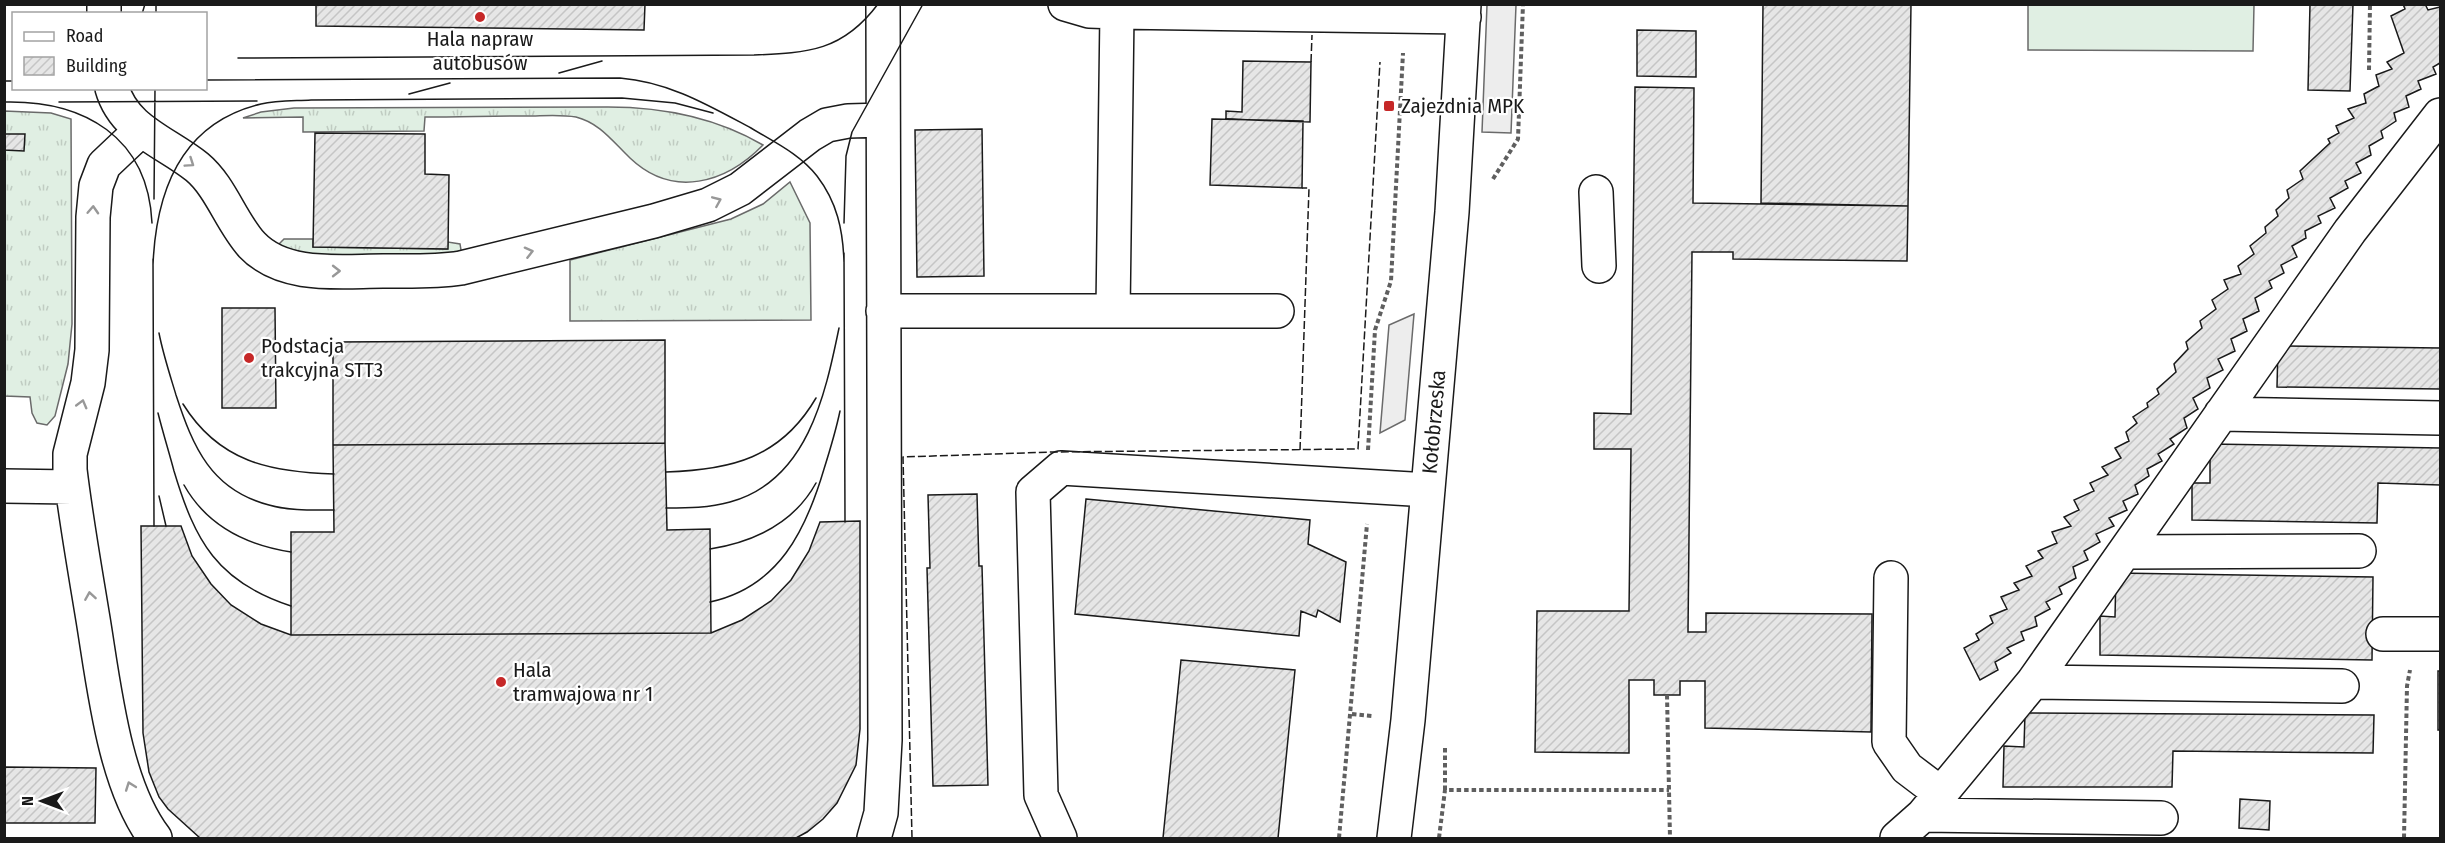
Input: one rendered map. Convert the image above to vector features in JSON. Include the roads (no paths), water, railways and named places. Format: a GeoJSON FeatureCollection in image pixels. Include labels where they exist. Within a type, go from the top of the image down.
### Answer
{"type":"FeatureCollection","features":[{"type":"Feature","properties":{"kind":"street"},"geometry":{"type":"LineString","coordinates":[[874,838],[880,813],[885,740],[883,4]]}},
{"type":"Feature","properties":{"kind":"street"},"geometry":{"type":"LineString","coordinates":[[1065,4],[1089,11],[1117,12],[1405,15],[1464,11]]}},
{"type":"Feature","properties":{"kind":"street","name":"Kołobrzeska"},"geometry":{"type":"LineString","coordinates":[[1394,838],[1408,720],[1452,212],[1464,11]]}},
{"type":"Feature","properties":{"kind":"street"},"geometry":{"type":"LineString","coordinates":[[1113,311],[1117,12]]}},
{"type":"Feature","properties":{"kind":"street"},"geometry":{"type":"LineString","coordinates":[[113,90],[122,111],[141,130],[200,169],[255,248],[275,261],[298,268],[316,270],[429,271],[472,266],[708,205],[740,189],[810,135],[827,125],[848,121],[883,120]]}},
{"type":"Feature","properties":{"kind":"street"},"geometry":{"type":"LineString","coordinates":[[1898,838],[1932,804],[2033,682],[2350,231],[2440,115]]}},
{"type":"Feature","properties":{"kind":"street"},"geometry":{"type":"LineString","coordinates":[[141,130],[104,165],[96,186],[93,218],[92,350],[88,383],[70,454],[72,487],[111,722],[130,787],[140,811],[156,838]]}},
{"type":"Feature","properties":{"kind":"street"},"geometry":{"type":"LineString","coordinates":[[1596,192],[1599,266]]}},
{"type":"Feature","properties":{"kind":"street"},"geometry":{"type":"LineString","coordinates":[[883,311],[1277,311]]}},
{"type":"Feature","properties":{"kind":"street"},"geometry":{"type":"LineString","coordinates":[[2221,414],[2440,418]]}},
{"type":"Feature","properties":{"kind":"street"},"geometry":{"type":"LineString","coordinates":[[1060,838],[1041,795],[1033,492],[1061,468],[1428,490]]}},
{"type":"Feature","properties":{"kind":"street"},"geometry":{"type":"LineString","coordinates":[[4,486],[72,487]]}},
{"type":"Feature","properties":{"kind":"street"},"geometry":{"type":"LineString","coordinates":[[2125,552],[2359,551]]}},
{"type":"Feature","properties":{"kind":"street"},"geometry":{"type":"LineString","coordinates":[[1891,578],[1889,742],[1932,804]]}},
{"type":"Feature","properties":{"kind":"street"},"geometry":{"type":"LineString","coordinates":[[2383,634],[2440,634]]}},
{"type":"Feature","properties":{"kind":"street"},"geometry":{"type":"LineString","coordinates":[[2033,682],[2342,686]]}},
{"type":"Feature","properties":{"kind":"street"},"geometry":{"type":"LineString","coordinates":[[1932,804],[2162,818]]}},
{"type":"Feature","properties":{"kind":"tram line"},"geometry":{"type":"LineString","coordinates":[[143,12],[145,4]]}},
{"type":"Feature","properties":{"kind":"tram line"},"geometry":{"type":"LineString","coordinates":[[156,4],[156,12]]}},
{"type":"Feature","properties":{"kind":"tram line"},"geometry":{"type":"LineString","coordinates":[[238,58],[791,53],[838,40],[865,20],[878,4]]}},
{"type":"Feature","properties":{"kind":"tram line"},"geometry":{"type":"LineString","coordinates":[[844,223],[846,156],[852,132],[923,4]]}},
{"type":"Feature","properties":{"kind":"tram line"},"geometry":{"type":"LineString","coordinates":[[559,73],[602,61]]}},
{"type":"Feature","properties":{"kind":"tram line"},"geometry":{"type":"LineString","coordinates":[[207,80],[620,78],[655,84],[719,111],[803,161],[817,176],[830,196],[838,217],[844,262]]}},
{"type":"Feature","properties":{"kind":"tram line"},"geometry":{"type":"LineString","coordinates":[[4,81],[12,81]]}},
{"type":"Feature","properties":{"kind":"tram line"},"geometry":{"type":"LineString","coordinates":[[409,94],[450,83]]}},
{"type":"Feature","properties":{"kind":"tram line"},"geometry":{"type":"LineString","coordinates":[[154,199],[155,90]]}},
{"type":"Feature","properties":{"kind":"tram line"},"geometry":{"type":"LineString","coordinates":[[153,265],[160,211],[167,187],[178,164],[192,144],[211,127],[234,113],[261,104],[311,100],[622,98],[675,103],[713,113]]}},
{"type":"Feature","properties":{"kind":"tram line"},"geometry":{"type":"LineString","coordinates":[[59,102],[257,101]]}},
{"type":"Feature","properties":{"kind":"tram line"},"geometry":{"type":"LineString","coordinates":[[4,102],[33,103],[60,108],[85,117],[106,130],[125,146],[138,168],[148,193],[152,223]]}},
{"type":"Feature","properties":{"kind":"tram line"},"geometry":{"type":"LineString","coordinates":[[844,253],[845,522]]}},
{"type":"Feature","properties":{"kind":"tram line"},"geometry":{"type":"LineString","coordinates":[[153,259],[154,526]]}},
{"type":"Feature","properties":{"kind":"tram line"},"geometry":{"type":"LineString","coordinates":[[666,508],[706,507],[730,502],[756,491],[778,476],[795,456],[819,407],[839,328]]}},
{"type":"Feature","properties":{"kind":"tram line"},"geometry":{"type":"LineString","coordinates":[[159,333],[176,395],[190,432],[207,464],[219,477],[232,489],[269,505],[293,509],[334,510]]}},
{"type":"Feature","properties":{"kind":"tram line"},"geometry":{"type":"LineString","coordinates":[[666,472],[712,468],[752,457],[787,435],[816,398]]}},
{"type":"Feature","properties":{"kind":"tram line"},"geometry":{"type":"LineString","coordinates":[[183,404],[197,424],[213,439],[248,460],[288,470],[334,474]]}},
{"type":"Feature","properties":{"kind":"tram line"},"geometry":{"type":"LineString","coordinates":[[710,602],[734,594],[754,583],[772,569],[786,553],[798,534],[817,492],[840,411]]}},
{"type":"Feature","properties":{"kind":"tram line"},"geometry":{"type":"LineString","coordinates":[[158,413],[182,496],[201,538],[213,556],[244,585],[291,606]]}},
{"type":"Feature","properties":{"kind":"tram line"},"geometry":{"type":"LineString","coordinates":[[710,549],[757,536],[784,520],[807,497],[816,483]]}},
{"type":"Feature","properties":{"kind":"tram line"},"geometry":{"type":"LineString","coordinates":[[184,485],[204,512],[229,531],[243,539],[291,552]]}},
{"type":"Feature","properties":{"kind":"tram line"},"geometry":{"type":"LineString","coordinates":[[159,496],[166,526]]}},
{"type":"Feature","properties":{"kind":"place","name":"Hala napraw autobusów"},"geometry":{"type":"Point","coordinates":[480,17]}},
{"type":"Feature","properties":{"kind":"place","name":"Zajezdnia MPK"},"geometry":{"type":"Point","coordinates":[1389,106]}},
{"type":"Feature","properties":{"kind":"place","name":"Podstacja trakcyjna STT3"},"geometry":{"type":"Point","coordinates":[249,358]}},
{"type":"Feature","properties":{"kind":"place","name":"Hala tramwajowa nr 1"},"geometry":{"type":"Point","coordinates":[501,682]}}]}
